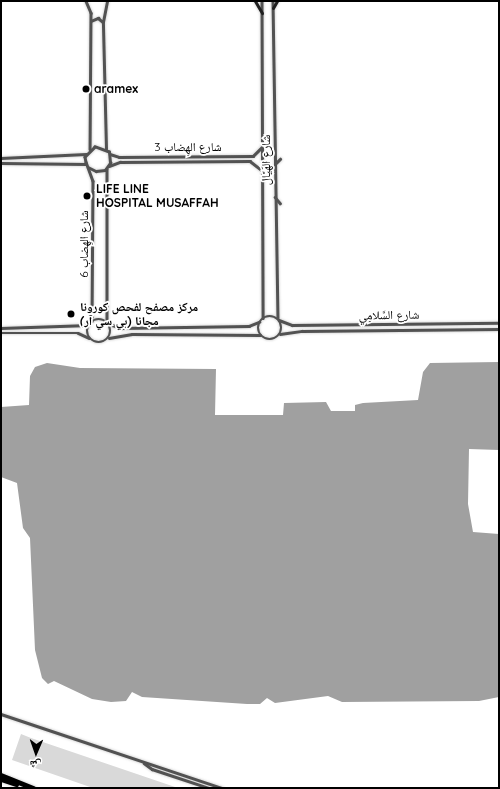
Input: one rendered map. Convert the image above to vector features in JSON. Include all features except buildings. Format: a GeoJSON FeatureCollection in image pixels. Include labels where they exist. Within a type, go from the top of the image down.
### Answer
{"type":"FeatureCollection","features":[{"type":"Feature","properties":{"kind":"highway"},"geometry":{"type":"LineString","coordinates":[[1,775],[33,788]]}},
{"type":"Feature","properties":{"kind":"highway"},"geometry":{"type":"LineString","coordinates":[[1,779],[27,788]]}},
{"type":"Feature","properties":{"kind":"main road"},"geometry":{"type":"LineString","coordinates":[[255,1],[262,13]]}},
{"type":"Feature","properties":{"kind":"main road"},"geometry":{"type":"LineString","coordinates":[[273,8],[277,1]]}},
{"type":"Feature","properties":{"kind":"street"},"geometry":{"type":"LineString","coordinates":[[1,158],[74,158],[86,154],[89,150],[93,136],[91,22],[86,1]]}},
{"type":"Feature","properties":{"kind":"street"},"geometry":{"type":"LineString","coordinates":[[1,163],[87,166],[96,172],[108,167],[103,22],[107,1]]}},
{"type":"Feature","properties":{"kind":"street","name":"شارع الهَيَّال"},"geometry":{"type":"LineString","coordinates":[[262,1],[263,318]]}},
{"type":"Feature","properties":{"kind":"street","name":"شارع الهَيَّال"},"geometry":{"type":"LineString","coordinates":[[273,1],[278,319]]}},
{"type":"Feature","properties":{"kind":"street"},"geometry":{"type":"LineString","coordinates":[[91,22],[98,18],[103,22]]}},
{"type":"Feature","properties":{"kind":"street","name":"شارع الهِضاب 3"},"geometry":{"type":"LineString","coordinates":[[107,151],[119,157],[246,156],[256,155],[263,145]]}},
{"type":"Feature","properties":{"kind":"street"},"geometry":{"type":"LineString","coordinates":[[89,150],[98,147],[107,151]]}},
{"type":"Feature","properties":{"kind":"street"},"geometry":{"type":"LineString","coordinates":[[86,154],[87,166]]}},
{"type":"Feature","properties":{"kind":"street"},"geometry":{"type":"LineString","coordinates":[[246,156],[246,161],[256,162],[263,172]]}},
{"type":"Feature","properties":{"kind":"street"},"geometry":{"type":"LineString","coordinates":[[275,164],[280,159]]}},
{"type":"Feature","properties":{"kind":"street","name":"شارع الهِضاب 3"},"geometry":{"type":"LineString","coordinates":[[108,167],[120,162],[246,161]]}},
{"type":"Feature","properties":{"kind":"street","name":"شارع الهِضاب 6"},"geometry":{"type":"LineString","coordinates":[[87,166],[93,181],[92,321]]}},
{"type":"Feature","properties":{"kind":"street","name":"شارع الهِضاب 6"},"geometry":{"type":"LineString","coordinates":[[108,167],[108,323]]}},
{"type":"Feature","properties":{"kind":"street"},"geometry":{"type":"LineString","coordinates":[[275,197],[280,203]]}},
{"type":"Feature","properties":{"kind":"street"},"geometry":{"type":"LineString","coordinates":[[1,333],[78,333],[89,338],[100,343],[109,338],[140,333],[260,335],[271,340],[280,334],[278,319],[263,318],[259,322],[249,326],[121,328],[108,323],[92,321],[89,325],[89,338]]}},
{"type":"Feature","properties":{"kind":"street","name":"شارع السَّلامِي"},"geometry":{"type":"LineString","coordinates":[[278,319],[295,325],[499,323]]}},
{"type":"Feature","properties":{"kind":"street"},"geometry":{"type":"LineString","coordinates":[[259,322],[260,335]]}},
{"type":"Feature","properties":{"kind":"street"},"geometry":{"type":"LineString","coordinates":[[108,323],[109,338]]}},
{"type":"Feature","properties":{"kind":"street"},"geometry":{"type":"LineString","coordinates":[[1,328],[89,325]]}},
{"type":"Feature","properties":{"kind":"street","name":"شارع السَّلامِي"},"geometry":{"type":"LineString","coordinates":[[280,334],[302,331],[499,329]]}},
{"type":"Feature","properties":{"kind":"street"},"geometry":{"type":"LineString","coordinates":[[1,714],[222,788]]}},
{"type":"Feature","properties":{"kind":"street"},"geometry":{"type":"LineString","coordinates":[[144,763],[153,770],[208,788]]}},
{"type":"Feature","properties":{"kind":"street"},"geometry":{"type":"LineString","coordinates":[[153,770],[152,766],[156,765]]}},
{"type":"Feature","properties":{"kind":"shaded area"},"geometry":{"type":"Polygon","coordinates":[[[499,362],[499,450],[469,449],[468,504],[473,532],[499,534],[499,697],[479,701],[342,702],[328,696],[275,703],[267,698],[260,704],[247,704],[142,697],[132,692],[126,701],[111,702],[92,699],[54,681],[48,684],[42,678],[35,650],[30,538],[23,528],[17,483],[1,477],[1,407],[29,405],[30,376],[35,367],[47,363],[80,368],[216,369],[215,415],[283,415],[284,403],[326,402],[331,411],[355,411],[355,405],[363,403],[418,400],[423,372],[430,363],[499,362]]]}},
{"type":"Feature","properties":{"kind":"shaded area"},"geometry":{"type":"Polygon","coordinates":[[[21,734],[178,788],[93,788],[12,760],[21,734]]]}},
{"type":"Feature","properties":{"kind":"place","name":"aramex"},"geometry":{"type":"Point","coordinates":[86,89]}},
{"type":"Feature","properties":{"kind":"place","name":"LIFE LINE HOSPITAL MUSAFFAH"},"geometry":{"type":"Point","coordinates":[87,196]}},
{"type":"Feature","properties":{"kind":"place","name":"مركز مصفح لفحص كورونا (بي سي آر) مجانا"},"geometry":{"type":"Point","coordinates":[71,314]}}]}
